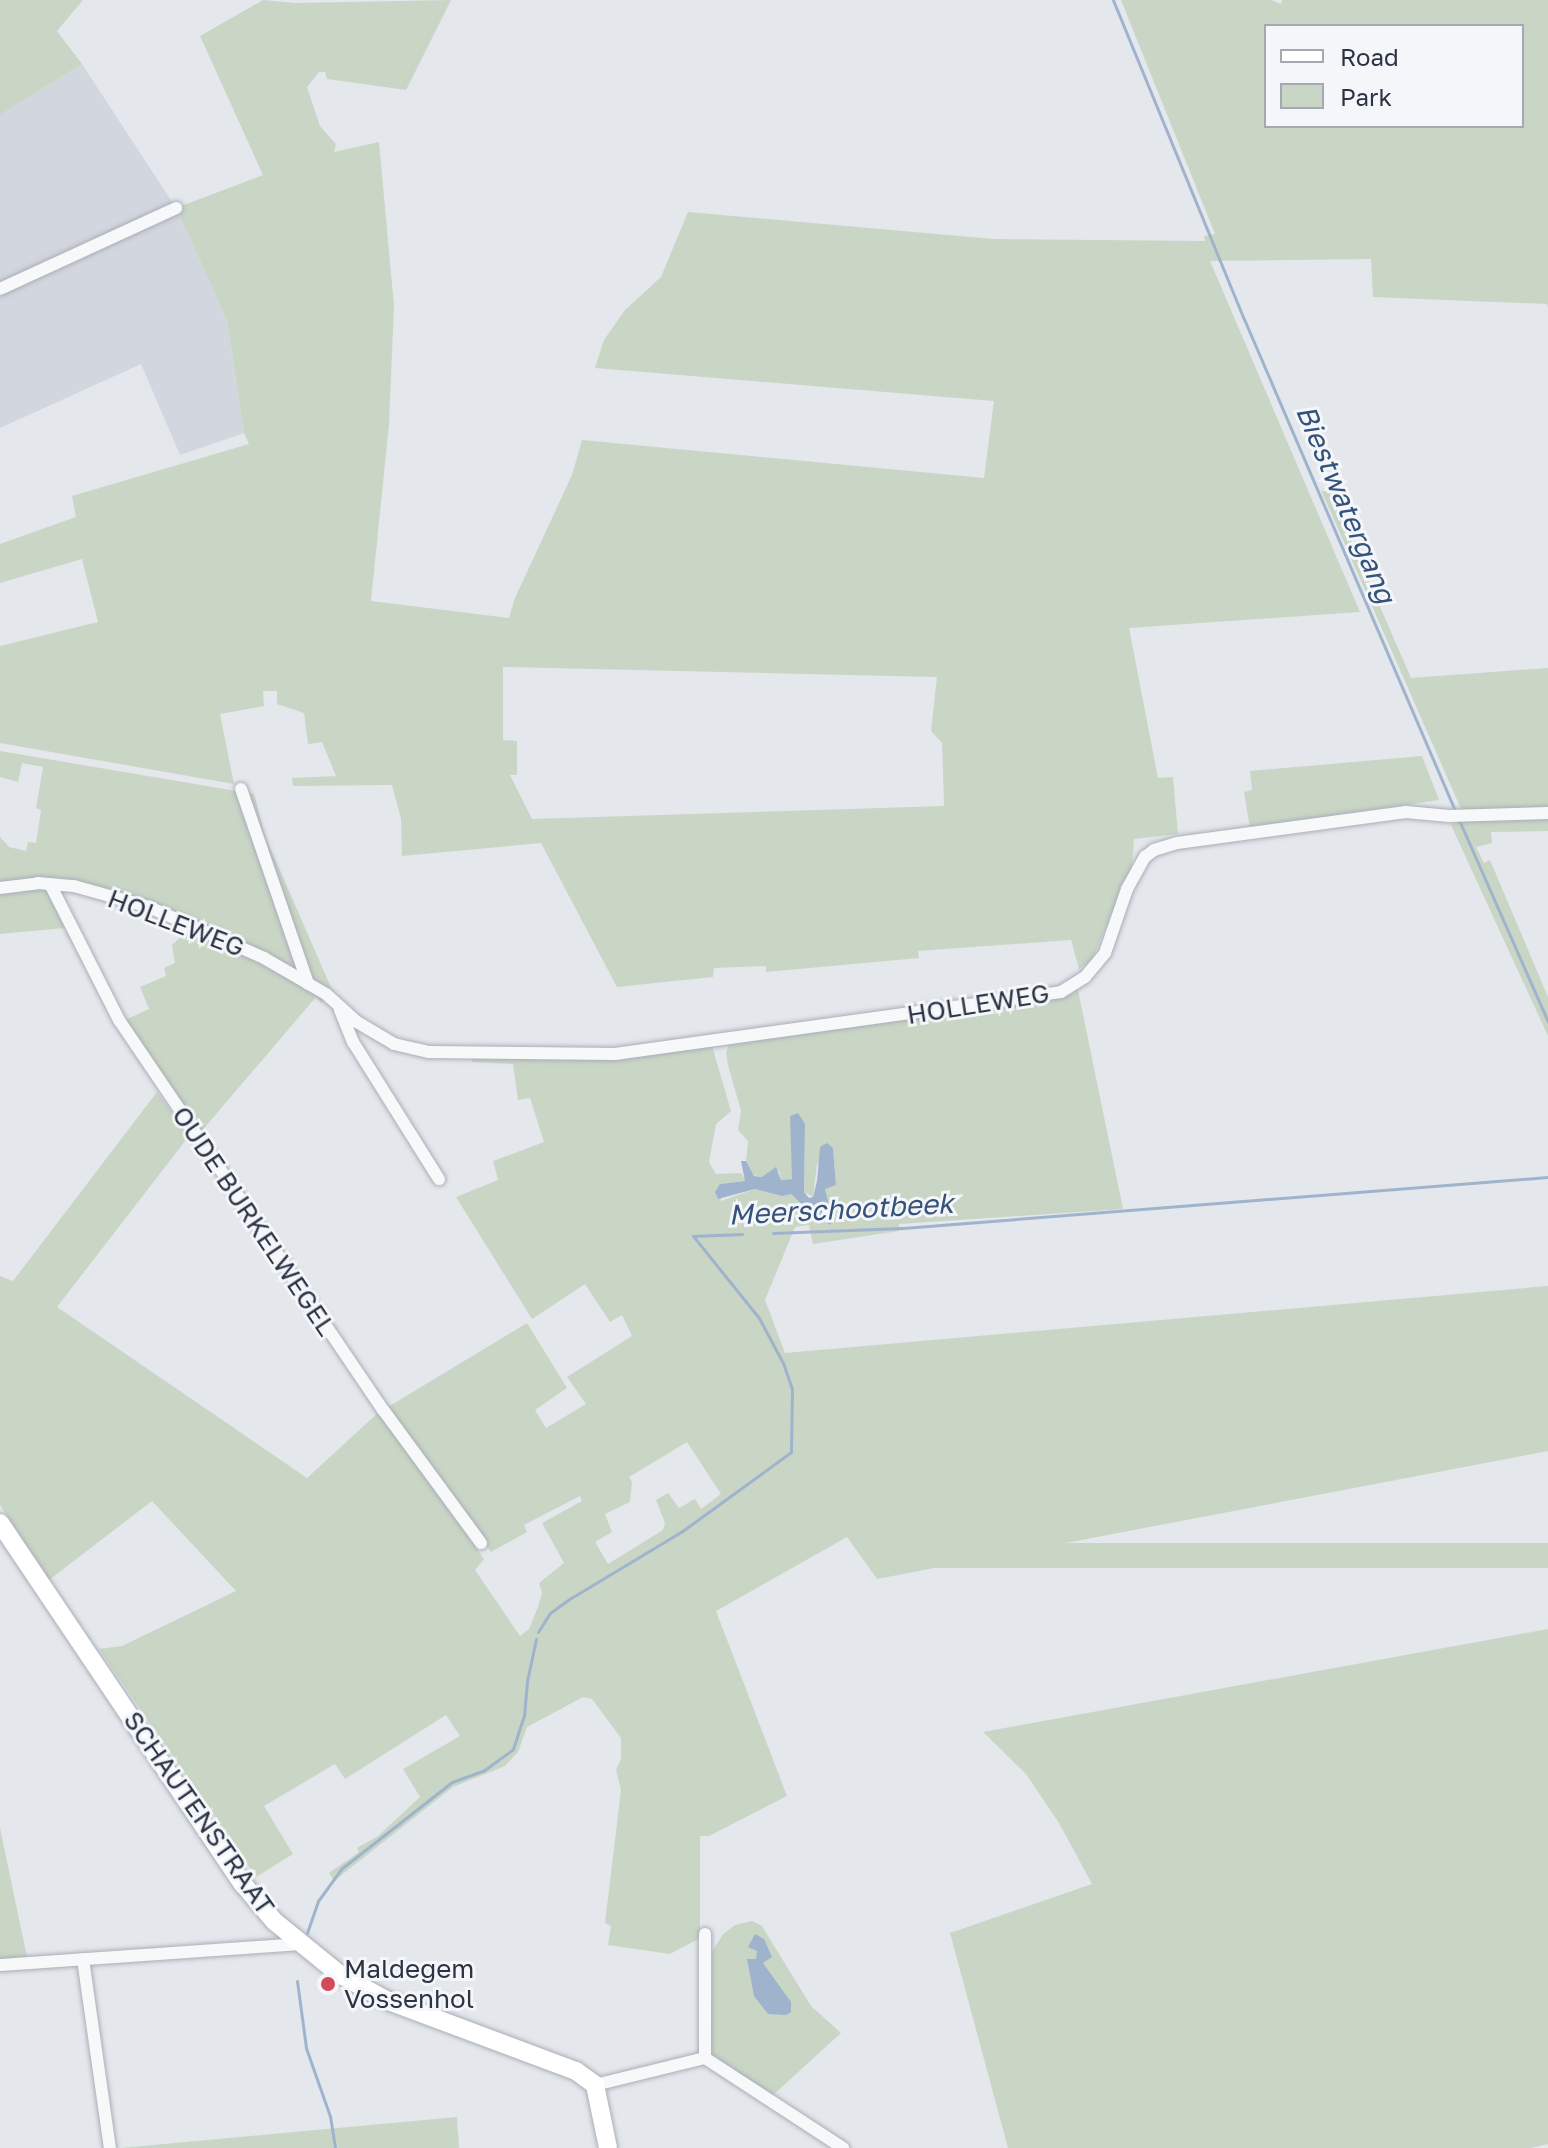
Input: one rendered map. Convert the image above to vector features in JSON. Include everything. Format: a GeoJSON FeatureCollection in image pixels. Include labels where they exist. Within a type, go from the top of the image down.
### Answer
{"type":"FeatureCollection","features":[{"type":"Feature","properties":{"kind":"street"},"geometry":{"type":"LineString","coordinates":[[0,289],[176,208]]}},
{"type":"Feature","properties":{"kind":"street"},"geometry":{"type":"LineString","coordinates":[[241,789],[308,984]]}},
{"type":"Feature","properties":{"kind":"street","name":"HOLLEWEG"},"geometry":{"type":"LineString","coordinates":[[0,888],[50,884],[74,886],[149,907],[264,958],[308,984],[357,1022],[394,1044],[429,1052],[615,1054],[1061,992],[1085,977],[1105,953],[1137,867],[1154,850],[1177,843],[1406,812],[1455,816],[1548,813]]}},
{"type":"Feature","properties":{"kind":"street","name":"OUDE BURKELWEGEL"},"geometry":{"type":"LineString","coordinates":[[50,884],[119,1020],[366,1385],[481,1543]]}},
{"type":"Feature","properties":{"kind":"street"},"geometry":{"type":"LineString","coordinates":[[338,1005],[353,1042],[439,1179]]}},
{"type":"Feature","properties":{"kind":"street","name":"SCHAUTENSTRAAT"},"geometry":{"type":"LineString","coordinates":[[0,1523],[243,1884],[298,1944],[339,1974],[386,2000],[576,2071],[595,2085]]}},
{"type":"Feature","properties":{"kind":"street"},"geometry":{"type":"LineString","coordinates":[[705,1934],[705,2058]]}},
{"type":"Feature","properties":{"kind":"street"},"geometry":{"type":"LineString","coordinates":[[0,1965],[298,1944]]}},
{"type":"Feature","properties":{"kind":"street"},"geometry":{"type":"LineString","coordinates":[[83,1959],[110,2148]]}},
{"type":"Feature","properties":{"kind":"street"},"geometry":{"type":"LineString","coordinates":[[608,2148],[595,2085],[705,2058],[843,2148]]}},
{"type":"Feature","properties":{"kind":"shaded area"},"geometry":{"type":"Polygon","coordinates":[[[82,64],[176,208],[227,320],[244,433],[180,455],[141,364],[0,428],[0,115],[82,64]]]}},
{"type":"Feature","properties":{"kind":"green space"},"geometry":{"type":"Polygon","coordinates":[[[0,0],[83,0],[57,31],[82,64],[0,115],[0,0]]]}},
{"type":"Feature","properties":{"kind":"green space"},"geometry":{"type":"Polygon","coordinates":[[[263,0],[296,3],[451,0],[406,90],[327,79],[325,72],[319,72],[307,87],[320,126],[336,144],[334,152],[379,142],[394,306],[389,424],[371,601],[509,618],[515,598],[572,475],[582,440],[984,478],[994,401],[595,368],[604,340],[625,310],[661,277],[688,212],[993,239],[1205,241],[1204,236],[1215,234],[1121,0],[1271,0],[1281,4],[1282,0],[1548,0],[1548,308],[1547,304],[1373,297],[1371,259],[1210,261],[1360,612],[1129,628],[1158,778],[1173,777],[1178,834],[1134,839],[1132,866],[1092,960],[1079,969],[1071,940],[918,951],[919,958],[766,972],[766,966],[714,968],[713,977],[617,987],[541,843],[402,856],[401,819],[392,785],[293,786],[292,778],[336,776],[322,742],[308,744],[304,713],[277,704],[277,691],[263,691],[264,706],[220,714],[234,784],[0,743],[0,646],[98,622],[82,559],[0,583],[0,544],[76,517],[72,496],[249,444],[244,433],[227,320],[176,208],[263,175],[200,36],[263,0]],[[503,667],[503,740],[517,741],[517,775],[510,775],[532,819],[944,806],[942,743],[931,731],[937,677],[503,667]]]}},
{"type":"Feature","properties":{"kind":"green space"},"geometry":{"type":"Polygon","coordinates":[[[1328,487],[1411,678],[1548,668],[1548,808],[1462,811],[1321,490],[1328,487]]]}},
{"type":"Feature","properties":{"kind":"green space"},"geometry":{"type":"Polygon","coordinates":[[[0,751],[254,794],[265,836],[333,992],[321,1003],[316,997],[200,1133],[125,1020],[149,1009],[140,987],[166,976],[164,968],[175,963],[172,945],[194,924],[44,880],[65,928],[0,934],[0,837],[9,847],[26,851],[28,842],[36,843],[41,810],[36,808],[43,767],[22,763],[18,782],[0,777],[0,751]]]}},
{"type":"Feature","properties":{"kind":"green space"},"geometry":{"type":"Polygon","coordinates":[[[1422,756],[1439,800],[1250,828],[1244,792],[1252,790],[1250,771],[1422,756]]]}},
{"type":"Feature","properties":{"kind":"green space"},"geometry":{"type":"Polygon","coordinates":[[[1548,818],[1548,831],[1491,832],[1492,843],[1476,847],[1484,863],[1490,860],[1548,997],[1548,1036],[1451,825],[1463,821],[1548,818]]]}},
{"type":"Feature","properties":{"kind":"green space"},"geometry":{"type":"Polygon","coordinates":[[[1078,990],[1123,1209],[899,1224],[899,1231],[813,1244],[809,1225],[795,1227],[765,1300],[785,1353],[1548,1286],[1548,1451],[877,1579],[847,1537],[716,1611],[787,1796],[709,1836],[700,1836],[700,1938],[670,1954],[608,1945],[611,1926],[605,1923],[621,1790],[616,1770],[621,1759],[621,1738],[592,1699],[583,1697],[527,1727],[518,1752],[505,1766],[453,1787],[334,1881],[329,1873],[359,1852],[357,1848],[378,1836],[420,1797],[403,1769],[460,1736],[446,1715],[345,1779],[335,1764],[264,1806],[293,1854],[256,1877],[99,1649],[122,1646],[236,1591],[152,1501],[49,1580],[0,1505],[0,1276],[13,1281],[157,1092],[189,1136],[57,1307],[307,1478],[380,1411],[484,1559],[475,1570],[520,1636],[529,1629],[538,1607],[542,1593],[539,1583],[564,1563],[542,1523],[582,1501],[580,1496],[524,1525],[527,1532],[491,1552],[388,1407],[527,1323],[567,1388],[535,1410],[546,1428],[586,1404],[567,1377],[632,1336],[622,1315],[610,1322],[585,1284],[532,1319],[456,1197],[498,1180],[493,1161],[544,1142],[530,1098],[518,1100],[513,1064],[472,1062],[472,1056],[594,1060],[712,1046],[731,1111],[716,1124],[709,1162],[716,1174],[741,1173],[746,1181],[720,1184],[721,1201],[755,1189],[791,1194],[815,1217],[826,1196],[825,1189],[836,1184],[833,1148],[817,1164],[813,1197],[804,1192],[805,1135],[792,1162],[792,1179],[781,1180],[779,1171],[762,1177],[753,1175],[746,1161],[748,1141],[738,1130],[741,1111],[728,1065],[726,1053],[729,1045],[750,1039],[1067,996],[1078,990]],[[687,1442],[629,1477],[632,1482],[630,1502],[605,1514],[612,1532],[595,1542],[608,1564],[663,1530],[665,1523],[656,1500],[668,1493],[679,1508],[695,1499],[701,1509],[721,1494],[687,1442]]]}},
{"type":"Feature","properties":{"kind":"green space"},"geometry":{"type":"Polygon","coordinates":[[[902,1543],[1548,1543],[1548,1568],[902,1568],[902,1543]]]}},
{"type":"Feature","properties":{"kind":"green space"},"geometry":{"type":"Polygon","coordinates":[[[1548,1629],[1548,2144],[1531,2148],[1008,2148],[950,1933],[1092,1884],[1059,1823],[1026,1774],[983,1732],[1548,1629]]]}},
{"type":"Feature","properties":{"kind":"green space"},"geometry":{"type":"Polygon","coordinates":[[[0,1828],[27,1957],[19,1957],[19,1968],[0,1970],[0,1828]]]}},
{"type":"Feature","properties":{"kind":"green space"},"geometry":{"type":"Polygon","coordinates":[[[752,1921],[762,1926],[811,2006],[841,2033],[773,2095],[711,2056],[712,1952],[723,1934],[735,1925],[752,1921]]]}},
{"type":"Feature","properties":{"kind":"green space"},"geometry":{"type":"Polygon","coordinates":[[[457,2117],[459,2148],[121,2148],[457,2117]]]}},
{"type":"Feature","properties":{"kind":"water"},"geometry":{"type":"Polygon","coordinates":[[[798,1113],[805,1124],[804,1192],[809,1198],[813,1197],[817,1181],[820,1147],[827,1143],[833,1148],[836,1185],[825,1189],[833,1221],[830,1225],[815,1217],[791,1194],[782,1196],[755,1189],[718,1199],[715,1192],[720,1184],[745,1181],[741,1161],[746,1161],[754,1176],[762,1177],[776,1167],[781,1180],[792,1179],[790,1116],[798,1113]]]}},
{"type":"Feature","properties":{"kind":"water"},"geometry":{"type":"Polygon","coordinates":[[[755,1934],[764,1939],[772,1957],[763,1963],[791,2002],[791,2012],[786,2015],[768,2014],[754,1996],[747,1959],[756,1959],[757,1951],[748,1947],[755,1934]]]}},
{"type":"Feature","properties":{"kind":"waterway","name":"Biestwatergang"},"geometry":{"type":"LineString","coordinates":[[1113,0],[1244,319],[1456,813]]}},
{"type":"Feature","properties":{"kind":"waterway","name":"Biestwatergang"},"geometry":{"type":"LineString","coordinates":[[1459,820],[1548,1022]]}},
{"type":"Feature","properties":{"kind":"waterway","name":"Meerschootbeek"},"geometry":{"type":"LineString","coordinates":[[773,1233],[903,1228],[1548,1177]]}},
{"type":"Feature","properties":{"kind":"waterway","name":"Meerschootbeek"},"geometry":{"type":"LineString","coordinates":[[538,1632],[550,1613],[571,1598],[681,1532],[791,1452],[792,1389],[783,1363],[759,1318],[693,1236],[742,1234]]}},
{"type":"Feature","properties":{"kind":"waterway","name":"Meerschootbeek"},"geometry":{"type":"LineString","coordinates":[[307,1933],[318,1901],[341,1869],[452,1782],[483,1771],[513,1749],[524,1716],[527,1681],[536,1639]]}},
{"type":"Feature","properties":{"kind":"waterway","name":"Meerschootbeek"},"geometry":{"type":"LineString","coordinates":[[297,1981],[306,2048],[330,2116],[335,2148]]}},
{"type":"Feature","properties":{"kind":"place","name":"Maldegem Vossenhol"},"geometry":{"type":"Point","coordinates":[328,1984]}}]}
